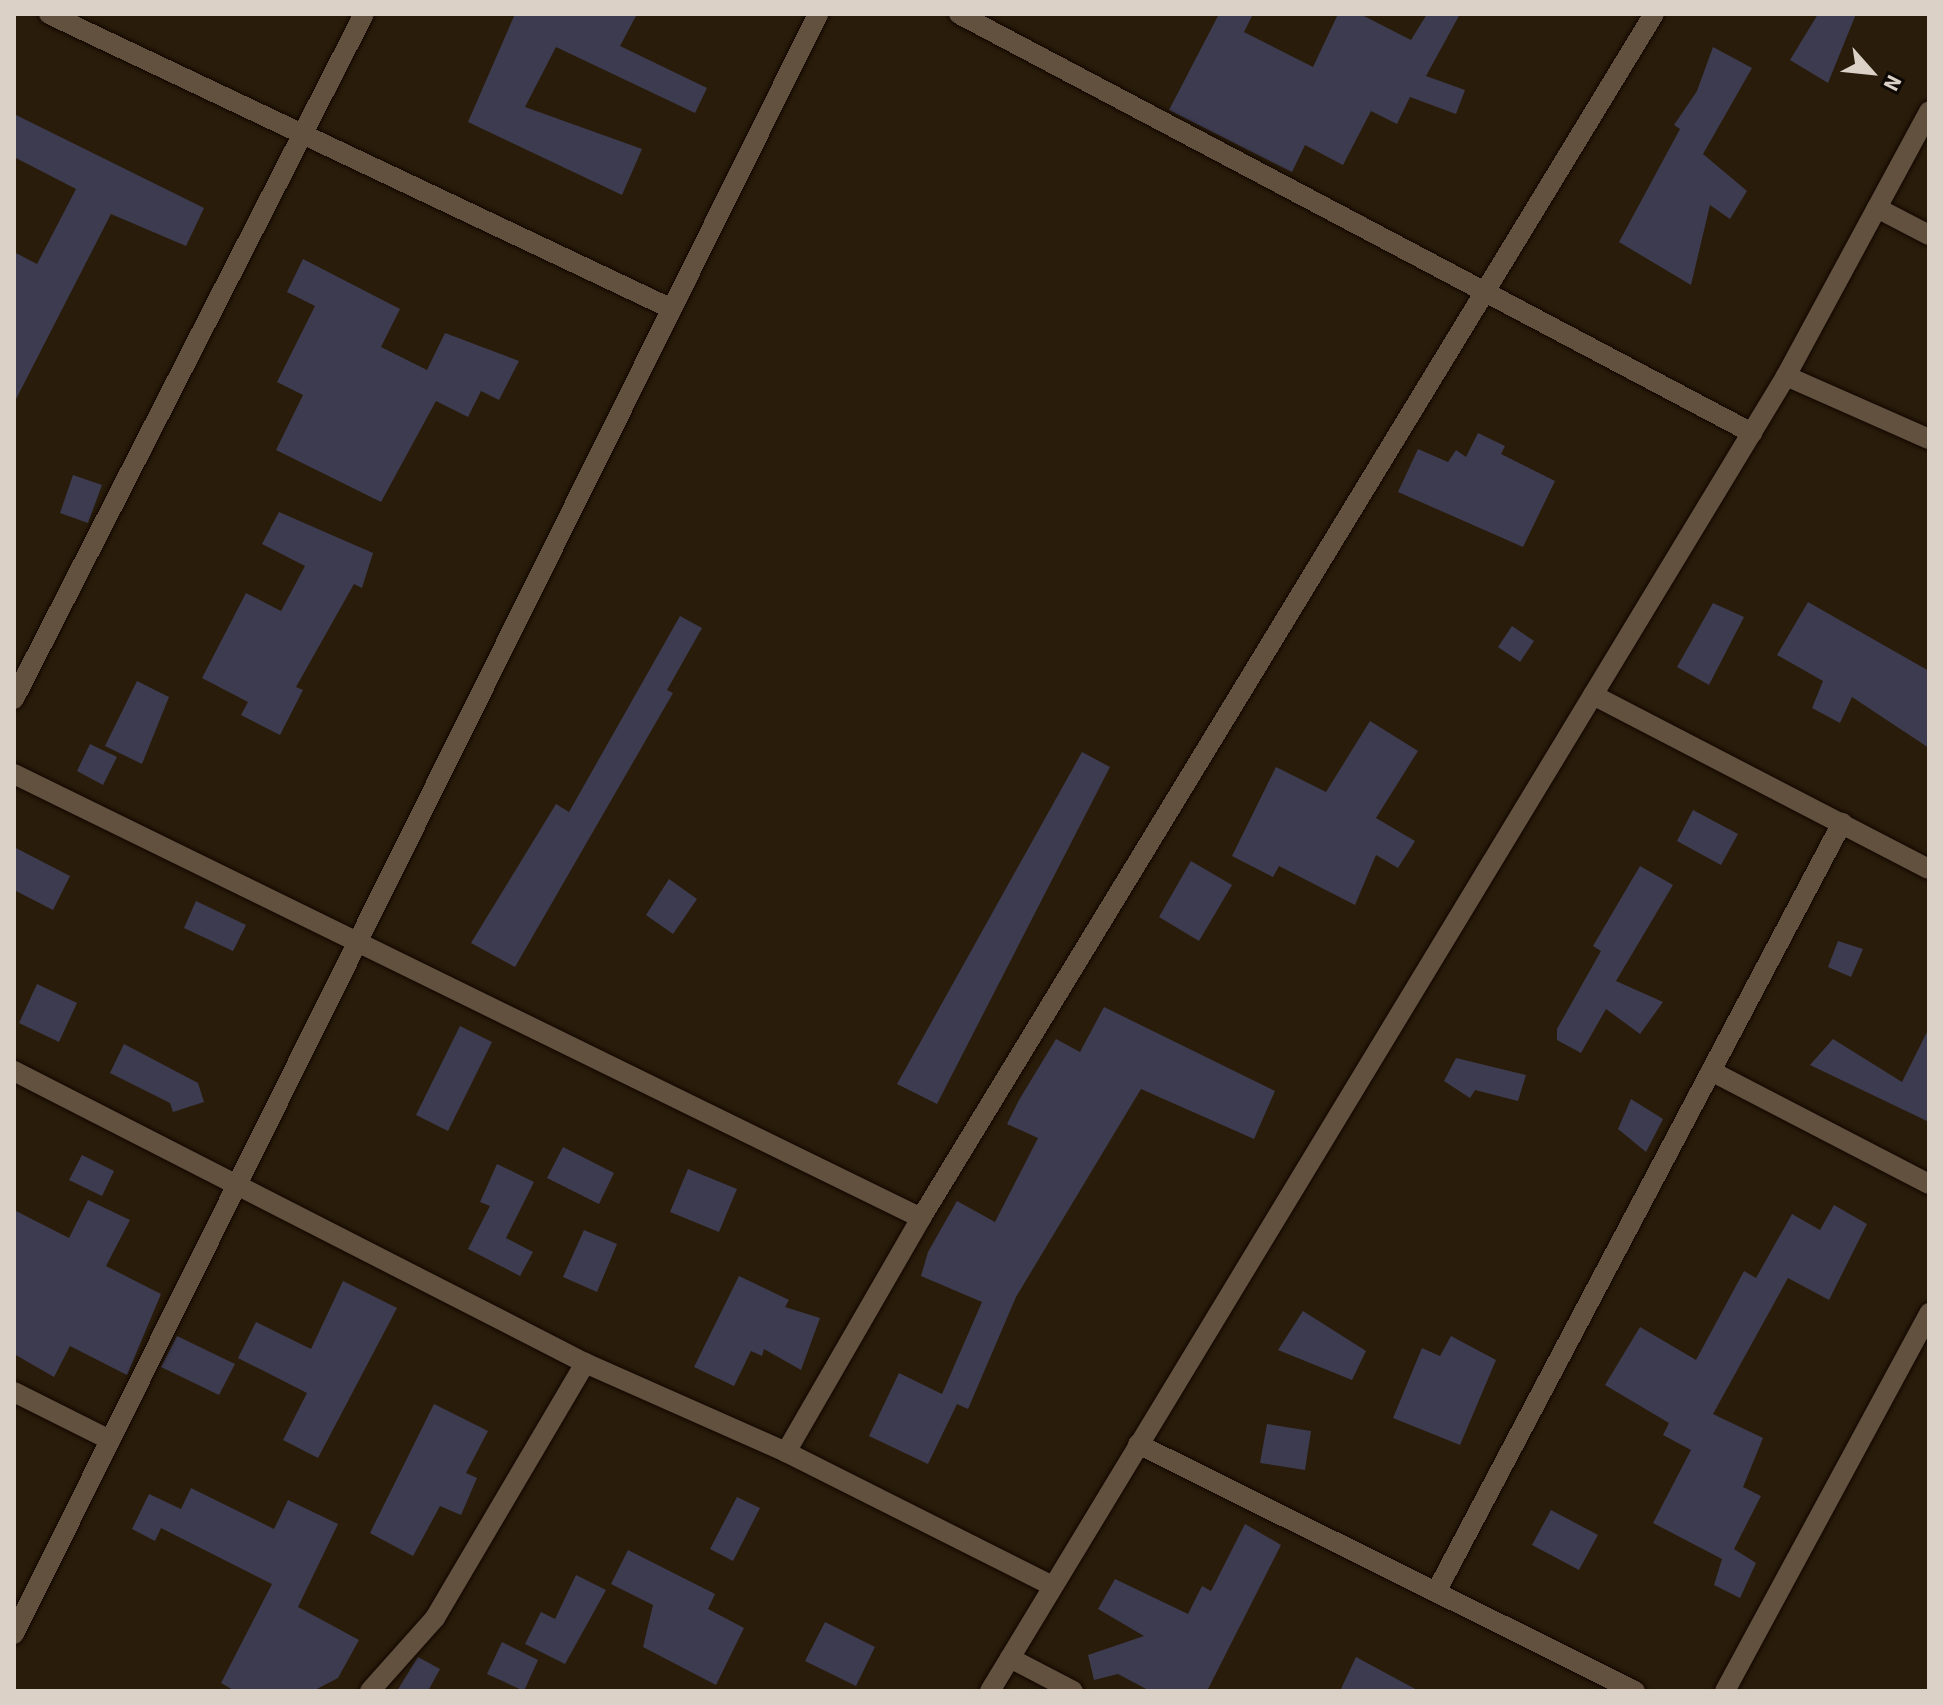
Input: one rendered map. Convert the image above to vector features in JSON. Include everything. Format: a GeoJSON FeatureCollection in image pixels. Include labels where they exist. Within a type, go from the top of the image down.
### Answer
{"type":"FeatureCollection","features":[{"type":"Feature","properties":{"kind":"street"},"geometry":{"type":"LineString","coordinates":[[49,14],[672,309]]}},
{"type":"Feature","properties":{"kind":"street"},"geometry":{"type":"LineString","coordinates":[[14,699],[364,14]]}},
{"type":"Feature","properties":{"kind":"street"},"geometry":{"type":"LineString","coordinates":[[14,1634],[110,1440],[243,1184],[358,942],[818,14]]}},
{"type":"Feature","properties":{"kind":"street"},"geometry":{"type":"LineString","coordinates":[[959,14],[1752,433]]}},
{"type":"Feature","properties":{"kind":"street"},"geometry":{"type":"LineString","coordinates":[[786,1452],[921,1218],[1654,14]]}},
{"type":"Feature","properties":{"kind":"street"},"geometry":{"type":"LineString","coordinates":[[990,1691],[1051,1585],[1786,376],[1929,111]]}},
{"type":"Feature","properties":{"kind":"street"},"geometry":{"type":"LineString","coordinates":[[1877,208],[1929,235]]}},
{"type":"Feature","properties":{"kind":"street"},"geometry":{"type":"LineString","coordinates":[[1786,376],[1929,439]]}},
{"type":"Feature","properties":{"kind":"street"},"geometry":{"type":"LineString","coordinates":[[1593,695],[1929,869]]}},
{"type":"Feature","properties":{"kind":"street"},"geometry":{"type":"LineString","coordinates":[[14,774],[921,1218]]}},
{"type":"Feature","properties":{"kind":"street"},"geometry":{"type":"LineString","coordinates":[[1436,1592],[1842,823]]}},
{"type":"Feature","properties":{"kind":"street"},"geometry":{"type":"LineString","coordinates":[[14,1071],[243,1184],[585,1363],[786,1452],[1051,1585]]}},
{"type":"Feature","properties":{"kind":"street"},"geometry":{"type":"LineString","coordinates":[[1711,1071],[1929,1184]]}},
{"type":"Feature","properties":{"kind":"street"},"geometry":{"type":"LineString","coordinates":[[1725,1691],[1929,1313]]}},
{"type":"Feature","properties":{"kind":"street"},"geometry":{"type":"LineString","coordinates":[[370,1691],[435,1618],[585,1363]]}},
{"type":"Feature","properties":{"kind":"street"},"geometry":{"type":"LineString","coordinates":[[14,1392],[110,1440]]}},
{"type":"Feature","properties":{"kind":"street"},"geometry":{"type":"LineString","coordinates":[[1138,1444],[1635,1691]]}},
{"type":"Feature","properties":{"kind":"street"},"geometry":{"type":"LineString","coordinates":[[1010,1658],[1073,1691]]}},
{"type":"Feature","properties":{"kind":"building"},"geometry":{"type":"Polygon","coordinates":[[[515,14],[637,14],[620,46],[707,88],[695,113],[556,47],[525,107],[642,149],[622,195],[468,122],[515,14]]]}},
{"type":"Feature","properties":{"kind":"building"},"geometry":{"type":"Polygon","coordinates":[[[1219,14],[1253,14],[1244,32],[1313,67],[1338,14],[1360,14],[1411,40],[1427,14],[1460,14],[1426,76],[1465,90],[1456,114],[1410,97],[1397,124],[1371,111],[1343,165],[1305,145],[1292,172],[1169,110],[1219,14]]]}},
{"type":"Feature","properties":{"kind":"building"},"geometry":{"type":"Polygon","coordinates":[[[1818,14],[1856,14],[1828,83],[1790,60],[1818,14]]]}},
{"type":"Feature","properties":{"kind":"building"},"geometry":{"type":"Polygon","coordinates":[[[1713,47],[1752,68],[1703,154],[1747,191],[1730,219],[1710,205],[1691,285],[1619,242],[1680,129],[1674,125],[1697,91],[1713,47]]]}},
{"type":"Feature","properties":{"kind":"building"},"geometry":{"type":"Polygon","coordinates":[[[14,114],[204,208],[186,246],[111,214],[14,403],[14,252],[37,264],[76,189],[14,157],[14,114]]]}},
{"type":"Feature","properties":{"kind":"building"},"geometry":{"type":"Polygon","coordinates":[[[303,259],[400,309],[381,347],[427,370],[445,333],[519,361],[499,400],[481,391],[468,417],[436,401],[381,502],[276,450],[303,395],[277,382],[315,306],[287,292],[303,259]]]}},
{"type":"Feature","properties":{"kind":"building"},"geometry":{"type":"Polygon","coordinates":[[[1478,433],[1505,446],[1501,454],[1555,481],[1523,547],[1398,492],[1418,449],[1448,462],[1456,450],[1466,457],[1478,433]]]}},
{"type":"Feature","properties":{"kind":"building"},"geometry":{"type":"Polygon","coordinates":[[[73,475],[102,485],[88,523],[60,513],[73,475]]]}},
{"type":"Feature","properties":{"kind":"building"},"geometry":{"type":"Polygon","coordinates":[[[279,512],[373,553],[362,588],[354,584],[296,687],[303,690],[280,735],[241,715],[248,702],[202,678],[246,593],[281,611],[305,566],[262,544],[279,512]]]}},
{"type":"Feature","properties":{"kind":"building"},"geometry":{"type":"Polygon","coordinates":[[[1808,602],[1929,671],[1929,748],[1852,697],[1840,723],[1812,708],[1823,681],[1777,655],[1808,602]]]}},
{"type":"Feature","properties":{"kind":"building"},"geometry":{"type":"Polygon","coordinates":[[[1713,603],[1744,617],[1709,685],[1677,667],[1713,603]]]}},
{"type":"Feature","properties":{"kind":"building"},"geometry":{"type":"Polygon","coordinates":[[[680,616],[702,628],[667,690],[673,693],[515,967],[471,943],[556,804],[569,812],[680,616]]]}},
{"type":"Feature","properties":{"kind":"building"},"geometry":{"type":"Polygon","coordinates":[[[1512,626],[1534,641],[1520,662],[1498,647],[1512,626]]]}},
{"type":"Feature","properties":{"kind":"building"},"geometry":{"type":"Polygon","coordinates":[[[137,681],[169,697],[142,764],[105,746],[137,681]]]}},
{"type":"Feature","properties":{"kind":"building"},"geometry":{"type":"Polygon","coordinates":[[[1370,721],[1418,751],[1376,818],[1415,841],[1398,868],[1376,855],[1355,905],[1279,866],[1273,877],[1232,856],[1276,767],[1326,792],[1370,721]]]}},
{"type":"Feature","properties":{"kind":"building"},"geometry":{"type":"Polygon","coordinates":[[[90,744],[117,757],[103,785],[77,771],[90,744]]]}},
{"type":"Feature","properties":{"kind":"building"},"geometry":{"type":"Polygon","coordinates":[[[1082,752],[1110,767],[937,1104],[897,1084],[1082,752]]]}},
{"type":"Feature","properties":{"kind":"building"},"geometry":{"type":"Polygon","coordinates":[[[1693,810],[1738,834],[1721,865],[1677,841],[1693,810]]]}},
{"type":"Feature","properties":{"kind":"building"},"geometry":{"type":"Polygon","coordinates":[[[14,847],[70,876],[53,910],[14,890],[14,847]]]}},
{"type":"Feature","properties":{"kind":"building"},"geometry":{"type":"Polygon","coordinates":[[[1191,861],[1232,885],[1199,941],[1159,917],[1191,861]]]}},
{"type":"Feature","properties":{"kind":"building"},"geometry":{"type":"Polygon","coordinates":[[[1640,866],[1673,885],[1616,981],[1663,1002],[1640,1034],[1606,1009],[1581,1053],[1557,1040],[1557,1029],[1601,951],[1593,946],[1640,866]]]}},
{"type":"Feature","properties":{"kind":"building"},"geometry":{"type":"Polygon","coordinates":[[[669,879],[697,899],[673,934],[646,915],[669,879]]]}},
{"type":"Feature","properties":{"kind":"building"},"geometry":{"type":"Polygon","coordinates":[[[196,901],[246,925],[233,951],[184,928],[196,901]]]}},
{"type":"Feature","properties":{"kind":"building"},"geometry":{"type":"Polygon","coordinates":[[[1838,941],[1863,949],[1851,977],[1828,967],[1838,941]]]}},
{"type":"Feature","properties":{"kind":"building"},"geometry":{"type":"Polygon","coordinates":[[[37,984],[77,1003],[59,1042],[19,1023],[37,984]]]}},
{"type":"Feature","properties":{"kind":"building"},"geometry":{"type":"Polygon","coordinates":[[[1104,1007],[1275,1091],[1254,1139],[1141,1089],[1016,1297],[968,1409],[957,1404],[928,1464],[869,1436],[899,1373],[942,1394],[982,1302],[921,1276],[928,1252],[957,1201],[995,1222],[1038,1138],[1007,1124],[1019,1100],[1056,1039],[1080,1052],[1104,1007]]]}},
{"type":"Feature","properties":{"kind":"building"},"geometry":{"type":"Polygon","coordinates":[[[460,1026],[492,1042],[448,1131],[416,1115],[460,1026]]]}},
{"type":"Feature","properties":{"kind":"building"},"geometry":{"type":"Polygon","coordinates":[[[1929,1028],[1929,1122],[1810,1065],[1833,1039],[1902,1082],[1929,1028]]]}},
{"type":"Feature","properties":{"kind":"building"},"geometry":{"type":"Polygon","coordinates":[[[124,1044],[198,1083],[204,1102],[173,1112],[170,1103],[110,1073],[124,1044]]]}},
{"type":"Feature","properties":{"kind":"building"},"geometry":{"type":"Polygon","coordinates":[[[1456,1058],[1526,1075],[1518,1101],[1475,1090],[1470,1098],[1444,1081],[1456,1058]]]}},
{"type":"Feature","properties":{"kind":"building"},"geometry":{"type":"Polygon","coordinates":[[[1631,1099],[1663,1119],[1646,1152],[1618,1129],[1631,1099]]]}},
{"type":"Feature","properties":{"kind":"building"},"geometry":{"type":"Polygon","coordinates":[[[563,1147],[614,1173],[599,1204],[547,1178],[563,1147]]]}},
{"type":"Feature","properties":{"kind":"building"},"geometry":{"type":"Polygon","coordinates":[[[82,1155],[114,1171],[102,1196],[69,1180],[82,1155]]]}},
{"type":"Feature","properties":{"kind":"building"},"geometry":{"type":"Polygon","coordinates":[[[497,1164],[534,1182],[506,1238],[533,1252],[520,1276],[468,1249],[490,1206],[480,1202],[497,1164]]]}},
{"type":"Feature","properties":{"kind":"building"},"geometry":{"type":"Polygon","coordinates":[[[688,1169],[737,1189],[719,1232],[670,1212],[688,1169]]]}},
{"type":"Feature","properties":{"kind":"building"},"geometry":{"type":"Polygon","coordinates":[[[88,1200],[130,1220],[106,1266],[161,1294],[127,1375],[70,1346],[54,1377],[14,1354],[14,1210],[69,1238],[88,1200]]]}},
{"type":"Feature","properties":{"kind":"building"},"geometry":{"type":"Polygon","coordinates":[[[1834,1205],[1867,1224],[1829,1300],[1788,1278],[1713,1414],[1763,1438],[1743,1487],[1761,1496],[1734,1549],[1756,1563],[1740,1598],[1714,1585],[1722,1559],[1653,1523],[1691,1450],[1663,1435],[1669,1423],[1605,1385],[1640,1327],[1696,1360],[1744,1271],[1756,1278],[1792,1214],[1820,1230],[1834,1205]]]}},
{"type":"Feature","properties":{"kind":"building"},"geometry":{"type":"Polygon","coordinates":[[[584,1230],[617,1244],[597,1292],[563,1277],[584,1230]]]}},
{"type":"Feature","properties":{"kind":"building"},"geometry":{"type":"Polygon","coordinates":[[[739,1276],[789,1300],[785,1307],[820,1318],[801,1370],[764,1349],[762,1356],[751,1351],[734,1386],[694,1367],[739,1276]]]}},
{"type":"Feature","properties":{"kind":"building"},"geometry":{"type":"Polygon","coordinates":[[[343,1281],[397,1308],[318,1458],[283,1440],[307,1393],[238,1358],[256,1322],[311,1349],[343,1281]]]}},
{"type":"Feature","properties":{"kind":"building"},"geometry":{"type":"Polygon","coordinates":[[[1303,1311],[1366,1351],[1352,1380],[1278,1350],[1303,1311]]]}},
{"type":"Feature","properties":{"kind":"building"},"geometry":{"type":"Polygon","coordinates":[[[177,1336],[235,1364],[219,1395],[161,1367],[177,1336]]]}},
{"type":"Feature","properties":{"kind":"building"},"geometry":{"type":"Polygon","coordinates":[[[1451,1336],[1496,1360],[1460,1445],[1393,1418],[1422,1348],[1440,1356],[1451,1336]]]}},
{"type":"Feature","properties":{"kind":"building"},"geometry":{"type":"Polygon","coordinates":[[[434,1404],[488,1431],[466,1473],[477,1478],[461,1515],[440,1506],[413,1556],[370,1533],[434,1404]]]}},
{"type":"Feature","properties":{"kind":"building"},"geometry":{"type":"Polygon","coordinates":[[[1267,1424],[1311,1431],[1305,1470],[1260,1463],[1267,1424]]]}},
{"type":"Feature","properties":{"kind":"building"},"geometry":{"type":"Polygon","coordinates":[[[191,1488],[274,1529],[288,1500],[338,1524],[298,1607],[359,1640],[338,1678],[313,1691],[235,1691],[221,1683],[272,1584],[161,1528],[155,1541],[132,1529],[149,1494],[181,1509],[191,1488]]]}},
{"type":"Feature","properties":{"kind":"building"},"geometry":{"type":"Polygon","coordinates":[[[737,1497],[760,1508],[733,1561],[710,1549],[737,1497]]]}},
{"type":"Feature","properties":{"kind":"building"},"geometry":{"type":"Polygon","coordinates":[[[1551,1510],[1598,1535],[1579,1570],[1532,1545],[1551,1510]]]}},
{"type":"Feature","properties":{"kind":"building"},"geometry":{"type":"Polygon","coordinates":[[[1245,1524],[1281,1545],[1207,1691],[1150,1691],[1118,1674],[1094,1680],[1088,1655],[1144,1636],[1098,1609],[1115,1579],[1188,1614],[1202,1586],[1211,1591],[1245,1524]]]}},
{"type":"Feature","properties":{"kind":"building"},"geometry":{"type":"Polygon","coordinates":[[[628,1550],[715,1594],[708,1609],[744,1628],[716,1685],[643,1647],[653,1605],[611,1584],[628,1550]]]}},
{"type":"Feature","properties":{"kind":"building"},"geometry":{"type":"Polygon","coordinates":[[[576,1575],[606,1590],[565,1664],[525,1644],[541,1612],[555,1619],[576,1575]]]}},
{"type":"Feature","properties":{"kind":"building"},"geometry":{"type":"Polygon","coordinates":[[[825,1622],[875,1647],[856,1686],[805,1661],[825,1622]]]}},
{"type":"Feature","properties":{"kind":"building"},"geometry":{"type":"Polygon","coordinates":[[[502,1642],[538,1660],[524,1691],[487,1674],[502,1642]]]}},
{"type":"Feature","properties":{"kind":"building"},"geometry":{"type":"Polygon","coordinates":[[[418,1657],[440,1669],[428,1691],[397,1691],[418,1657]]]}},
{"type":"Feature","properties":{"kind":"building"},"geometry":{"type":"Polygon","coordinates":[[[1356,1657],[1419,1691],[1340,1691],[1356,1657]]]}}]}
